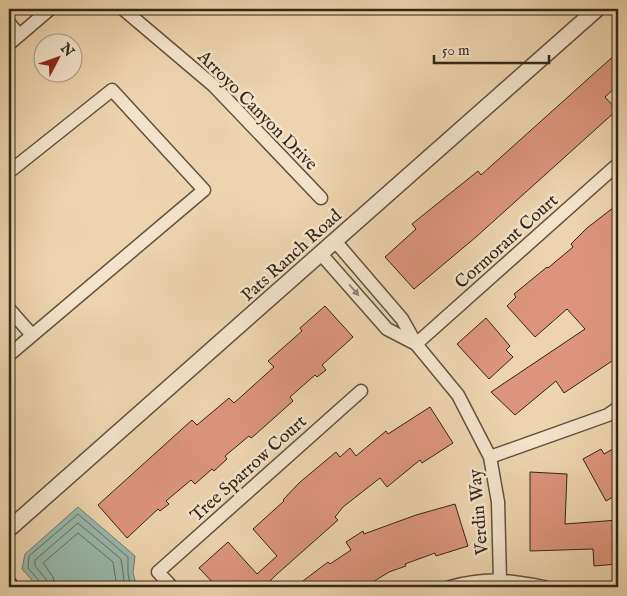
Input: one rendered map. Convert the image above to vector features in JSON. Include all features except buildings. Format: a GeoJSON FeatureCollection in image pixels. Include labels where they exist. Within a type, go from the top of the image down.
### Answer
{"type":"FeatureCollection","features":[{"type":"Feature","properties":{"kind":"street"},"geometry":{"type":"LineString","coordinates":[[9,44],[50,9]]}},
{"type":"Feature","properties":{"kind":"street","name":"Arroyo Canyon Drive"},"geometry":{"type":"LineString","coordinates":[[123,9],[214,86],[321,198]]}},
{"type":"Feature","properties":{"kind":"street","name":"Pats Ranch Road"},"geometry":{"type":"LineString","coordinates":[[9,530],[597,9]]}},
{"type":"Feature","properties":{"kind":"street"},"geometry":{"type":"LineString","coordinates":[[9,23],[19,35]]}},
{"type":"Feature","properties":{"kind":"street"},"geometry":{"type":"LineString","coordinates":[[9,172],[112,90],[204,190],[9,354]]}},
{"type":"Feature","properties":{"kind":"street","name":"Cormorant Court"},"geometry":{"type":"LineString","coordinates":[[416,344],[618,164]]}},
{"type":"Feature","properties":{"kind":"street","name":"Verdin Way"},"geometry":{"type":"LineString","coordinates":[[335,241],[402,318],[416,344],[458,395],[490,457],[498,502],[500,579]]}},
{"type":"Feature","properties":{"kind":"street","name":"Verdin Way"},"geometry":{"type":"LineString","coordinates":[[321,254],[387,329],[416,344]]}},
{"type":"Feature","properties":{"kind":"street"},"geometry":{"type":"LineString","coordinates":[[9,309],[32,335]]}},
{"type":"Feature","properties":{"kind":"street","name":"Tree Sparrow Court"},"geometry":{"type":"LineString","coordinates":[[172,587],[158,572],[362,391]]}},
{"type":"Feature","properties":{"kind":"street"},"geometry":{"type":"LineString","coordinates":[[490,457],[608,415],[618,408]]}},
{"type":"Feature","properties":{"kind":"street"},"geometry":{"type":"LineString","coordinates":[[450,587],[465,583],[500,579],[544,587]]}},
{"type":"Feature","properties":{"kind":"water"},"geometry":{"type":"Polygon","coordinates":[[[78,507],[135,556],[133,573],[137,587],[38,587],[22,569],[25,554],[78,507]]]}}]}
